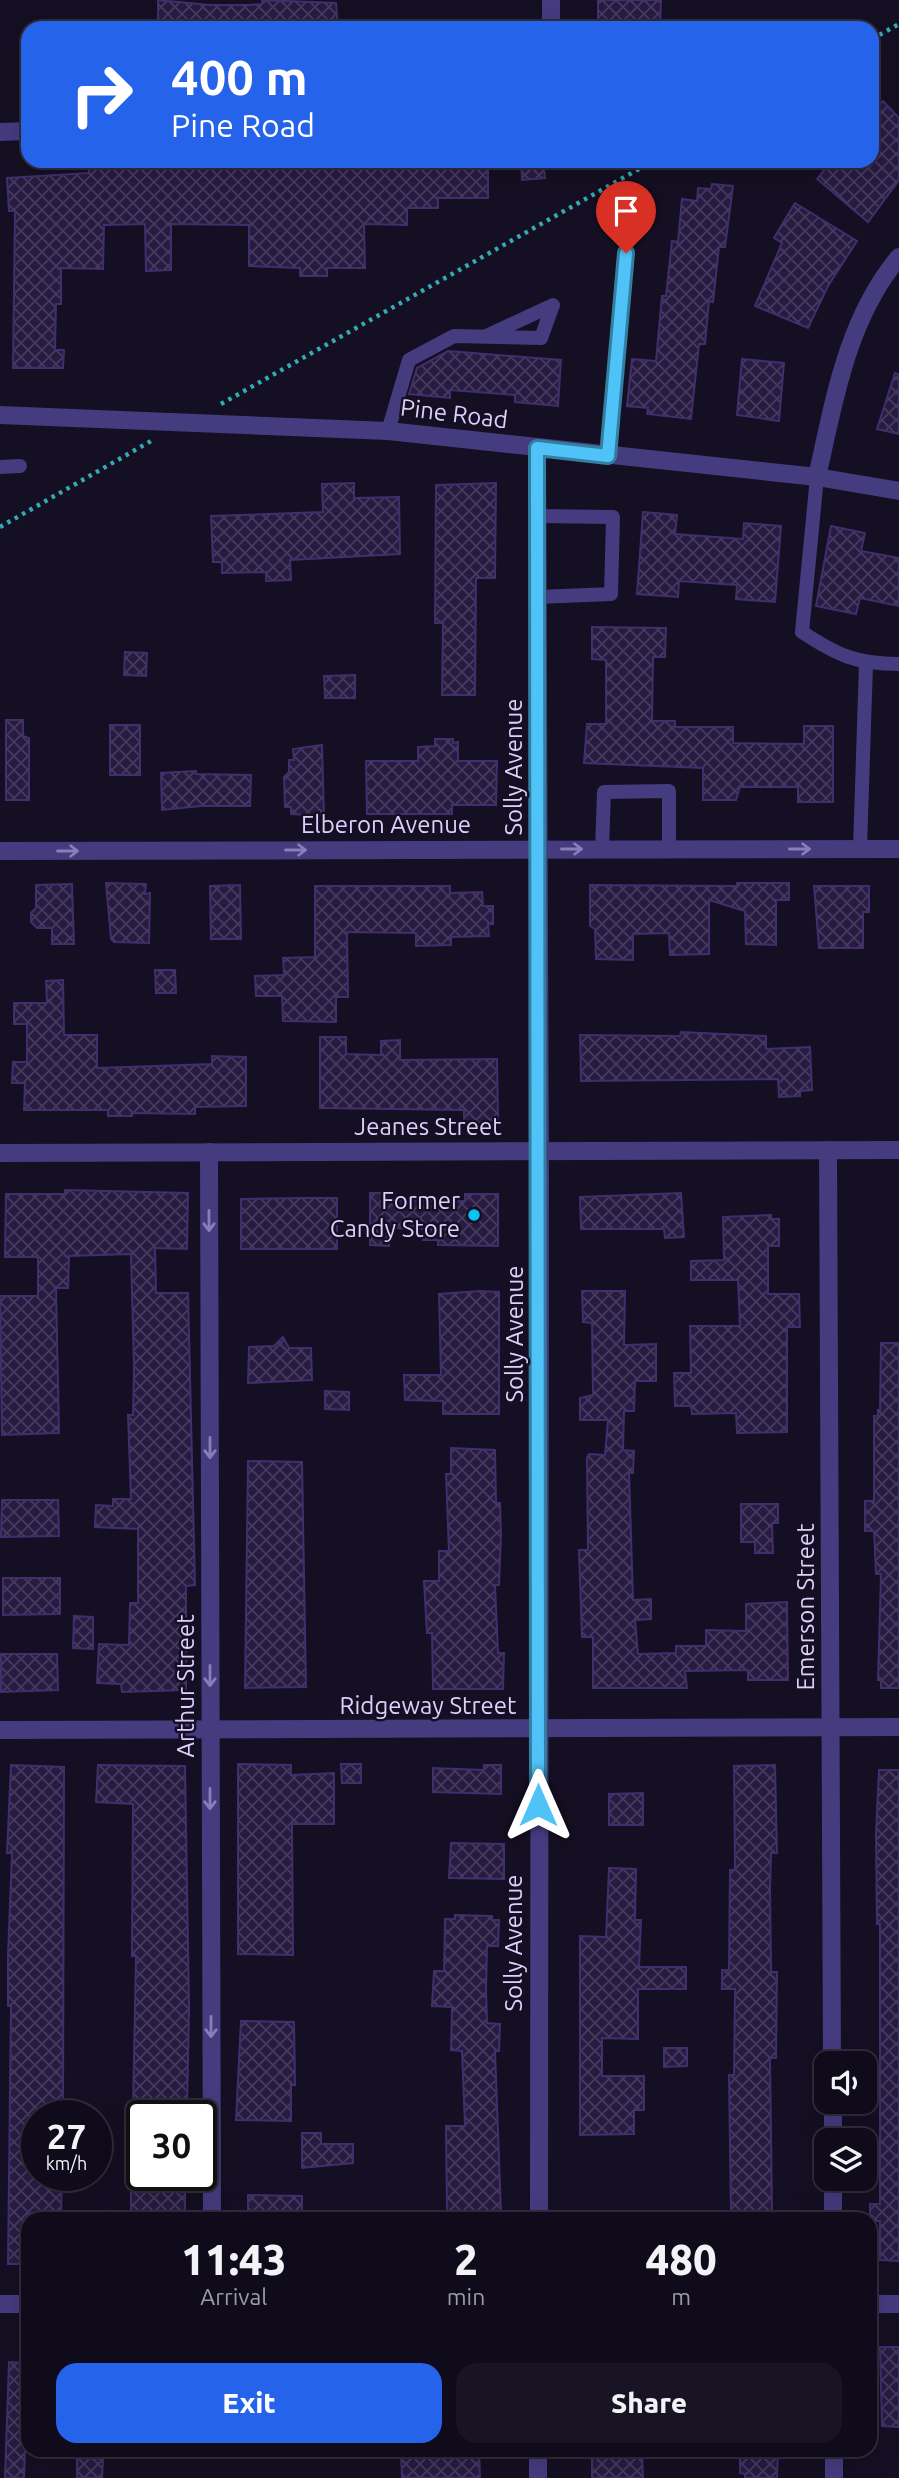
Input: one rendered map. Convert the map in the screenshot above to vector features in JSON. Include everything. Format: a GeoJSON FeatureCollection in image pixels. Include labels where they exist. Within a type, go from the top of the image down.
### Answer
{"type":"FeatureCollection","features":[{"type":"Feature","properties":{"kind":"street"},"geometry":{"type":"LineString","coordinates":[[551,0],[551,21]]}},
{"type":"Feature","properties":{"kind":"street"},"geometry":{"type":"LineString","coordinates":[[0,132],[21,131]]}},
{"type":"Feature","properties":{"kind":"street"},"geometry":{"type":"LineString","coordinates":[[817,477],[837,391],[861,313],[899,257]]}},
{"type":"Feature","properties":{"kind":"street","name":"Pine Road"},"geometry":{"type":"LineString","coordinates":[[0,415],[388,431],[817,477],[899,491]]}},
{"type":"Feature","properties":{"kind":"street","name":"Solly Avenue"},"geometry":{"type":"LineString","coordinates":[[537,448],[540,1151],[539,2212]]}},
{"type":"Feature","properties":{"kind":"street","name":"Elberon Avenue"},"geometry":{"type":"LineString","coordinates":[[0,851],[899,849]]}},
{"type":"Feature","properties":{"kind":"street","name":"Emerson Street"},"geometry":{"type":"LineString","coordinates":[[828,1150],[832,2051]]}},
{"type":"Feature","properties":{"kind":"street","name":"Jeanes Street"},"geometry":{"type":"LineString","coordinates":[[0,1153],[899,1150]]}},
{"type":"Feature","properties":{"kind":"street","name":"Arthur Street"},"geometry":{"type":"LineString","coordinates":[[209,1152],[212,2212]]}},
{"type":"Feature","properties":{"kind":"street","name":"Ridgeway Street"},"geometry":{"type":"LineString","coordinates":[[0,1730],[899,1727]]}},
{"type":"Feature","properties":{"kind":"street"},"geometry":{"type":"LineString","coordinates":[[833,2191],[833,2212]]}},
{"type":"Feature","properties":{"kind":"street"},"geometry":{"type":"LineString","coordinates":[[0,2305],[21,2304]]}},
{"type":"Feature","properties":{"kind":"street"},"geometry":{"type":"LineString","coordinates":[[877,2304],[899,2304]]}},
{"type":"Feature","properties":{"kind":"street"},"geometry":{"type":"LineString","coordinates":[[538,2457],[538,2478]]}},
{"type":"Feature","properties":{"kind":"street"},"geometry":{"type":"LineString","coordinates":[[834,2457],[834,2478]]}},
{"type":"Feature","properties":{"kind":"lane"},"geometry":{"type":"LineString","coordinates":[[608,456],[631,203]]}},
{"type":"Feature","properties":{"kind":"lane"},"geometry":{"type":"LineString","coordinates":[[388,431],[409,360],[454,336],[484,337]]}},
{"type":"Feature","properties":{"kind":"lane"},"geometry":{"type":"LineString","coordinates":[[0,467],[20,466]]}},
{"type":"Feature","properties":{"kind":"lane"},"geometry":{"type":"LineString","coordinates":[[817,477],[802,632],[837,655],[866,664],[899,664]]}},
{"type":"Feature","properties":{"kind":"lane"},"geometry":{"type":"LineString","coordinates":[[537,516],[612,517],[611,594],[537,597]]}},
{"type":"Feature","properties":{"kind":"lane"},"geometry":{"type":"LineString","coordinates":[[860,849],[866,664]]}},
{"type":"Feature","properties":{"kind":"lane"},"geometry":{"type":"LineString","coordinates":[[602,849],[604,792],[669,791],[669,849]]}},
{"type":"Feature","properties":{"kind":"path"},"geometry":{"type":"LineString","coordinates":[[879,35],[899,24]]}},
{"type":"Feature","properties":{"kind":"path"},"geometry":{"type":"LineString","coordinates":[[215,407],[641,168]]}},
{"type":"Feature","properties":{"kind":"path"},"geometry":{"type":"LineString","coordinates":[[0,527],[158,438]]}},
{"type":"Feature","properties":{"kind":"building"},"geometry":{"type":"Polygon","coordinates":[[[158,0],[247,5],[262,4],[262,0],[336,3],[337,21],[158,21],[158,0]]]}},
{"type":"Feature","properties":{"kind":"building"},"geometry":{"type":"Polygon","coordinates":[[[598,0],[661,0],[660,21],[598,21],[598,0]]]}},
{"type":"Feature","properties":{"kind":"building"},"geometry":{"type":"Polygon","coordinates":[[[883,101],[899,118],[899,180],[868,222],[817,179],[826,168],[879,168],[879,105],[883,101]]]}},
{"type":"Feature","properties":{"kind":"building"},"geometry":{"type":"Polygon","coordinates":[[[488,168],[488,198],[438,198],[438,208],[407,208],[407,225],[364,224],[365,268],[327,268],[327,276],[300,276],[300,268],[249,266],[249,225],[171,224],[171,270],[146,271],[145,224],[104,225],[103,269],[61,268],[61,304],[56,304],[55,350],[64,350],[63,368],[13,368],[15,211],[9,211],[7,178],[89,173],[89,169],[488,168]]]}},
{"type":"Feature","properties":{"kind":"building"},"geometry":{"type":"Polygon","coordinates":[[[521,168],[544,168],[545,178],[522,180],[521,168]]]}},
{"type":"Feature","properties":{"kind":"building"},"geometry":{"type":"Polygon","coordinates":[[[712,184],[733,186],[725,247],[719,247],[713,302],[709,301],[705,344],[699,344],[691,419],[647,414],[648,408],[627,406],[632,359],[656,361],[662,296],[666,296],[672,241],[678,242],[682,199],[697,201],[698,188],[711,189],[712,184]]]}},
{"type":"Feature","properties":{"kind":"building"},"geometry":{"type":"Polygon","coordinates":[[[795,203],[857,241],[828,286],[808,328],[755,306],[782,243],[774,238],[795,203]]]}},
{"type":"Feature","properties":{"kind":"building"},"geometry":{"type":"Polygon","coordinates":[[[448,351],[561,360],[558,406],[515,402],[515,395],[450,390],[450,398],[409,394],[417,368],[448,351]]]}},
{"type":"Feature","properties":{"kind":"building"},"geometry":{"type":"Polygon","coordinates":[[[742,359],[784,363],[779,421],[737,415],[742,359]]]}},
{"type":"Feature","properties":{"kind":"building"},"geometry":{"type":"Polygon","coordinates":[[[895,373],[899,374],[899,434],[877,429],[895,373]]]}},
{"type":"Feature","properties":{"kind":"building"},"geometry":{"type":"Polygon","coordinates":[[[354,483],[354,498],[399,497],[400,554],[290,560],[291,580],[266,581],[266,572],[222,573],[222,562],[213,562],[211,516],[323,512],[322,484],[354,483]]]}},
{"type":"Feature","properties":{"kind":"building"},"geometry":{"type":"Polygon","coordinates":[[[496,483],[495,578],[476,578],[475,695],[442,695],[443,623],[435,623],[436,485],[496,483]]]}},
{"type":"Feature","properties":{"kind":"building"},"geometry":{"type":"Polygon","coordinates":[[[643,512],[677,515],[675,534],[743,539],[744,523],[781,526],[775,602],[736,599],[737,585],[679,581],[678,597],[637,594],[643,512]]]}},
{"type":"Feature","properties":{"kind":"building"},"geometry":{"type":"Polygon","coordinates":[[[831,526],[865,533],[861,551],[899,558],[899,606],[860,598],[856,614],[816,606],[831,526]]]}},
{"type":"Feature","properties":{"kind":"building"},"geometry":{"type":"Polygon","coordinates":[[[592,627],[666,628],[665,657],[653,657],[652,721],[675,721],[675,727],[733,727],[733,743],[804,744],[804,726],[833,726],[833,802],[798,802],[798,787],[740,787],[736,800],[703,800],[703,768],[584,763],[587,724],[606,724],[606,660],[592,659],[592,627]]]}},
{"type":"Feature","properties":{"kind":"building"},"geometry":{"type":"Polygon","coordinates":[[[125,652],[147,653],[146,676],[124,675],[125,652]]]}},
{"type":"Feature","properties":{"kind":"building"},"geometry":{"type":"Polygon","coordinates":[[[355,675],[355,698],[325,698],[324,676],[355,675]]]}},
{"type":"Feature","properties":{"kind":"building"},"geometry":{"type":"Polygon","coordinates":[[[6,720],[23,720],[23,736],[29,738],[29,800],[6,800],[6,720]]]}},
{"type":"Feature","properties":{"kind":"building"},"geometry":{"type":"Polygon","coordinates":[[[110,725],[140,725],[140,775],[110,775],[110,725]]]}},
{"type":"Feature","properties":{"kind":"building"},"geometry":{"type":"Polygon","coordinates":[[[435,739],[453,739],[453,743],[458,742],[458,761],[497,761],[496,805],[452,805],[452,814],[367,814],[366,761],[418,761],[418,747],[435,746],[435,739]]]}},
{"type":"Feature","properties":{"kind":"building"},"geometry":{"type":"Polygon","coordinates":[[[322,745],[324,816],[291,814],[291,807],[285,807],[284,777],[289,772],[289,760],[294,760],[293,749],[322,745]]]}},
{"type":"Feature","properties":{"kind":"building"},"geometry":{"type":"Polygon","coordinates":[[[196,771],[196,774],[251,775],[250,806],[201,806],[162,810],[161,773],[196,771]]]}},
{"type":"Feature","properties":{"kind":"building"},"geometry":{"type":"Polygon","coordinates":[[[106,883],[146,884],[145,894],[150,893],[149,943],[114,942],[111,939],[106,883]]]}},
{"type":"Feature","properties":{"kind":"building"},"geometry":{"type":"Polygon","coordinates":[[[737,883],[789,883],[789,900],[776,900],[776,945],[746,944],[745,911],[709,900],[709,954],[670,955],[669,933],[633,934],[633,960],[596,959],[595,929],[590,926],[590,885],[737,886],[737,883]]]}},
{"type":"Feature","properties":{"kind":"building"},"geometry":{"type":"Polygon","coordinates":[[[72,884],[74,944],[52,944],[52,928],[37,928],[31,922],[31,913],[36,908],[36,885],[72,884]]]}},
{"type":"Feature","properties":{"kind":"building"},"geometry":{"type":"Polygon","coordinates":[[[240,885],[241,939],[211,939],[210,886],[240,885]]]}},
{"type":"Feature","properties":{"kind":"building"},"geometry":{"type":"Polygon","coordinates":[[[315,886],[450,886],[450,893],[482,892],[483,906],[493,906],[493,924],[488,924],[489,936],[451,937],[451,945],[416,946],[416,933],[347,932],[348,997],[336,997],[336,1022],[283,1021],[282,996],[256,996],[255,976],[284,975],[283,958],[315,957],[315,886]]]}},
{"type":"Feature","properties":{"kind":"building"},"geometry":{"type":"Polygon","coordinates":[[[814,886],[869,886],[869,912],[863,912],[863,948],[819,948],[814,886]]]}},
{"type":"Feature","properties":{"kind":"building"},"geometry":{"type":"Polygon","coordinates":[[[155,970],[175,970],[176,993],[156,993],[155,970]]]}},
{"type":"Feature","properties":{"kind":"building"},"geometry":{"type":"Polygon","coordinates":[[[63,980],[64,1035],[97,1035],[97,1068],[212,1064],[212,1056],[246,1057],[246,1106],[195,1107],[195,1114],[132,1113],[132,1116],[108,1116],[108,1110],[24,1110],[25,1083],[12,1083],[13,1062],[27,1062],[27,1024],[14,1024],[14,1003],[47,1003],[46,981],[63,980]]]}},
{"type":"Feature","properties":{"kind":"building"},"geometry":{"type":"Polygon","coordinates":[[[681,1032],[766,1036],[766,1049],[810,1047],[812,1090],[800,1091],[800,1096],[779,1097],[778,1079],[581,1081],[580,1035],[680,1036],[681,1032]]]}},
{"type":"Feature","properties":{"kind":"building"},"geometry":{"type":"Polygon","coordinates":[[[320,1037],[346,1037],[346,1054],[381,1055],[381,1041],[400,1040],[400,1060],[497,1059],[498,1122],[464,1122],[464,1110],[320,1108],[320,1037]]]}},
{"type":"Feature","properties":{"kind":"building"},"geometry":{"type":"Polygon","coordinates":[[[65,1190],[188,1193],[187,1249],[155,1248],[156,1293],[188,1293],[195,1585],[186,1586],[186,1690],[122,1692],[121,1684],[97,1683],[99,1644],[129,1645],[130,1603],[138,1603],[138,1529],[95,1527],[96,1505],[113,1506],[113,1499],[131,1499],[128,1415],[133,1415],[134,1366],[131,1254],[69,1256],[68,1288],[56,1288],[59,1433],[2,1435],[0,1296],[38,1296],[38,1257],[5,1257],[6,1194],[65,1194],[65,1190]]]}},
{"type":"Feature","properties":{"kind":"building"},"geometry":{"type":"Polygon","coordinates":[[[370,1193],[389,1193],[389,1200],[465,1201],[465,1194],[498,1194],[498,1246],[438,1245],[438,1240],[423,1240],[424,1229],[389,1228],[389,1246],[370,1245],[370,1193]]]}},
{"type":"Feature","properties":{"kind":"building"},"geometry":{"type":"Polygon","coordinates":[[[681,1193],[684,1237],[665,1238],[664,1229],[581,1229],[580,1197],[681,1193]]]}},
{"type":"Feature","properties":{"kind":"building"},"geometry":{"type":"Polygon","coordinates":[[[337,1198],[337,1249],[241,1249],[241,1199],[337,1198]]]}},
{"type":"Feature","properties":{"kind":"building"},"geometry":{"type":"Polygon","coordinates":[[[771,1215],[771,1219],[779,1219],[779,1246],[768,1246],[768,1294],[799,1294],[800,1327],[787,1327],[787,1432],[737,1433],[736,1413],[692,1414],[691,1406],[675,1406],[674,1373],[691,1373],[690,1326],[740,1326],[738,1280],[691,1280],[691,1261],[724,1260],[723,1217],[771,1215]]]}},
{"type":"Feature","properties":{"kind":"building"},"geometry":{"type":"Polygon","coordinates":[[[582,1291],[625,1291],[624,1345],[656,1344],[656,1381],[635,1381],[634,1411],[624,1411],[623,1450],[634,1451],[633,1473],[629,1473],[633,1600],[651,1599],[651,1619],[635,1620],[638,1654],[676,1653],[676,1646],[706,1646],[706,1630],[746,1631],[746,1604],[787,1602],[788,1680],[748,1680],[748,1670],[685,1671],[687,1688],[593,1688],[593,1637],[582,1637],[579,1550],[588,1550],[587,1458],[589,1454],[605,1455],[608,1420],[580,1420],[580,1398],[593,1395],[592,1323],[583,1322],[582,1291]]]}},
{"type":"Feature","properties":{"kind":"building"},"geometry":{"type":"Polygon","coordinates":[[[499,1292],[499,1414],[443,1414],[443,1401],[405,1400],[404,1375],[441,1375],[439,1294],[499,1292]]]}},
{"type":"Feature","properties":{"kind":"building"},"geometry":{"type":"Polygon","coordinates":[[[283,1337],[289,1348],[311,1348],[312,1380],[248,1383],[249,1347],[274,1346],[283,1337]]]}},
{"type":"Feature","properties":{"kind":"building"},"geometry":{"type":"Polygon","coordinates":[[[881,1343],[899,1343],[899,1688],[881,1688],[881,1680],[878,1680],[881,1574],[876,1574],[874,1531],[865,1531],[865,1501],[874,1501],[874,1416],[878,1416],[880,1410],[881,1343]]]}},
{"type":"Feature","properties":{"kind":"building"},"geometry":{"type":"Polygon","coordinates":[[[325,1391],[349,1392],[349,1410],[325,1409],[325,1391]]]}},
{"type":"Feature","properties":{"kind":"building"},"geometry":{"type":"Polygon","coordinates":[[[451,1448],[495,1450],[496,1503],[500,1503],[501,1535],[499,1585],[495,1585],[498,1653],[504,1653],[503,1689],[433,1689],[432,1633],[427,1633],[424,1581],[439,1581],[439,1551],[449,1551],[446,1474],[451,1474],[451,1448]]]}},
{"type":"Feature","properties":{"kind":"building"},"geometry":{"type":"Polygon","coordinates":[[[248,1461],[302,1462],[306,1687],[245,1688],[248,1461]]]}},
{"type":"Feature","properties":{"kind":"building"},"geometry":{"type":"Polygon","coordinates":[[[2,1500],[58,1500],[59,1536],[1,1537],[2,1500]]]}},
{"type":"Feature","properties":{"kind":"building"},"geometry":{"type":"Polygon","coordinates":[[[741,1504],[778,1504],[778,1523],[772,1523],[773,1553],[755,1553],[755,1542],[741,1542],[741,1504]]]}},
{"type":"Feature","properties":{"kind":"building"},"geometry":{"type":"Polygon","coordinates":[[[3,1578],[60,1578],[60,1614],[3,1615],[3,1578]]]}},
{"type":"Feature","properties":{"kind":"building"},"geometry":{"type":"Polygon","coordinates":[[[74,1616],[93,1617],[93,1649],[73,1648],[74,1616]]]}},
{"type":"Feature","properties":{"kind":"building"},"geometry":{"type":"Polygon","coordinates":[[[1,1654],[57,1654],[58,1690],[1,1692],[1,1654]]]}},
{"type":"Feature","properties":{"kind":"building"},"geometry":{"type":"Polygon","coordinates":[[[238,1764],[291,1765],[291,1775],[334,1773],[334,1824],[292,1824],[293,1955],[238,1954],[238,1764]]]}},
{"type":"Feature","properties":{"kind":"building"},"geometry":{"type":"Polygon","coordinates":[[[341,1764],[361,1764],[361,1783],[342,1783],[341,1764]]]}},
{"type":"Feature","properties":{"kind":"building"},"geometry":{"type":"Polygon","coordinates":[[[11,1765],[64,1767],[63,2100],[21,2100],[21,2191],[62,2191],[61,2212],[21,2212],[21,2264],[8,2264],[11,2006],[8,2006],[8,1955],[12,1853],[7,1853],[11,1765]]]}},
{"type":"Feature","properties":{"kind":"building"},"geometry":{"type":"Polygon","coordinates":[[[98,1765],[185,1766],[189,2007],[187,2100],[133,2100],[136,1956],[132,1956],[133,1804],[96,1802],[98,1765]]]}},
{"type":"Feature","properties":{"kind":"building"},"geometry":{"type":"Polygon","coordinates":[[[484,1765],[501,1765],[501,1794],[433,1792],[433,1768],[484,1770],[484,1765]]]}},
{"type":"Feature","properties":{"kind":"building"},"geometry":{"type":"Polygon","coordinates":[[[775,1765],[777,1853],[771,1853],[770,1888],[771,1972],[777,1972],[776,2058],[770,2058],[772,2212],[731,2212],[729,2075],[734,2075],[735,1989],[722,1989],[722,1970],[729,1970],[730,1870],[735,1870],[734,1766],[775,1765]]]}},
{"type":"Feature","properties":{"kind":"building"},"geometry":{"type":"Polygon","coordinates":[[[879,1770],[899,1770],[899,2261],[880,2260],[880,2221],[877,2221],[877,2212],[870,2212],[870,2204],[880,2204],[880,1924],[877,1924],[876,1833],[879,1770]]]}},
{"type":"Feature","properties":{"kind":"building"},"geometry":{"type":"Polygon","coordinates":[[[643,1793],[643,1825],[609,1825],[609,1794],[643,1793]]]}},
{"type":"Feature","properties":{"kind":"building"},"geometry":{"type":"Polygon","coordinates":[[[451,1843],[504,1844],[504,1879],[449,1878],[451,1843]]]}},
{"type":"Feature","properties":{"kind":"building"},"geometry":{"type":"Polygon","coordinates":[[[609,1868],[636,1869],[635,1920],[641,1920],[639,1967],[686,1967],[686,1989],[638,1989],[638,2039],[602,2038],[602,2076],[644,2076],[644,2110],[634,2110],[634,2134],[580,2135],[580,1936],[606,1937],[609,1868]]]}},
{"type":"Feature","properties":{"kind":"building"},"geometry":{"type":"Polygon","coordinates":[[[455,1915],[492,1916],[492,1920],[499,1920],[498,1946],[487,1946],[486,1990],[487,2023],[500,2024],[499,2051],[495,2051],[501,2212],[447,2211],[446,2126],[465,2126],[462,2051],[451,2050],[452,2007],[432,2006],[434,1971],[444,1971],[445,1919],[455,1919],[455,1915]]]}},
{"type":"Feature","properties":{"kind":"building"},"geometry":{"type":"Polygon","coordinates":[[[241,2021],[294,2022],[295,2085],[291,2085],[291,2121],[236,2120],[241,2021]]]}},
{"type":"Feature","properties":{"kind":"building"},"geometry":{"type":"Polygon","coordinates":[[[664,2048],[687,2048],[687,2066],[664,2067],[664,2048]]]}},
{"type":"Feature","properties":{"kind":"building"},"geometry":{"type":"Polygon","coordinates":[[[302,2133],[321,2133],[321,2144],[353,2144],[353,2163],[302,2168],[302,2133]]]}},
{"type":"Feature","properties":{"kind":"building"},"geometry":{"type":"Polygon","coordinates":[[[131,2191],[185,2191],[185,2212],[131,2212],[131,2191]]]}},
{"type":"Feature","properties":{"kind":"building"},"geometry":{"type":"Polygon","coordinates":[[[248,2195],[302,2196],[302,2210],[300,2212],[248,2212],[248,2195]]]}},
{"type":"Feature","properties":{"kind":"building"},"geometry":{"type":"Polygon","coordinates":[[[880,2347],[899,2347],[899,2427],[882,2426],[880,2347]]]}},
{"type":"Feature","properties":{"kind":"building"},"geometry":{"type":"Polygon","coordinates":[[[9,2362],[21,2363],[21,2457],[25,2457],[24,2478],[5,2478],[9,2362]]]}},
{"type":"Feature","properties":{"kind":"building"},"geometry":{"type":"Polygon","coordinates":[[[401,2457],[479,2457],[480,2478],[402,2478],[401,2457]]]}},
{"type":"Feature","properties":{"kind":"building"},"geometry":{"type":"Polygon","coordinates":[[[592,2457],[642,2457],[643,2478],[592,2478],[592,2457]]]}},
{"type":"Feature","properties":{"kind":"building"},"geometry":{"type":"Polygon","coordinates":[[[740,2457],[778,2457],[777,2478],[745,2478],[745,2474],[740,2473],[740,2457]]]}},
{"type":"Feature","properties":{"kind":"building"},"geometry":{"type":"Polygon","coordinates":[[[77,2458],[103,2459],[102,2478],[77,2478],[77,2458]]]}},
{"type":"Feature","properties":{"kind":"place","name":"Former Candy Store"},"geometry":{"type":"Point","coordinates":[474,1215]}},
{"type":"Feature","properties":{"kind":"route"},"geometry":{"type":"LineString","coordinates":[[538,1805],[540,1175],[537,448],[608,456],[626,253]]}}]}
